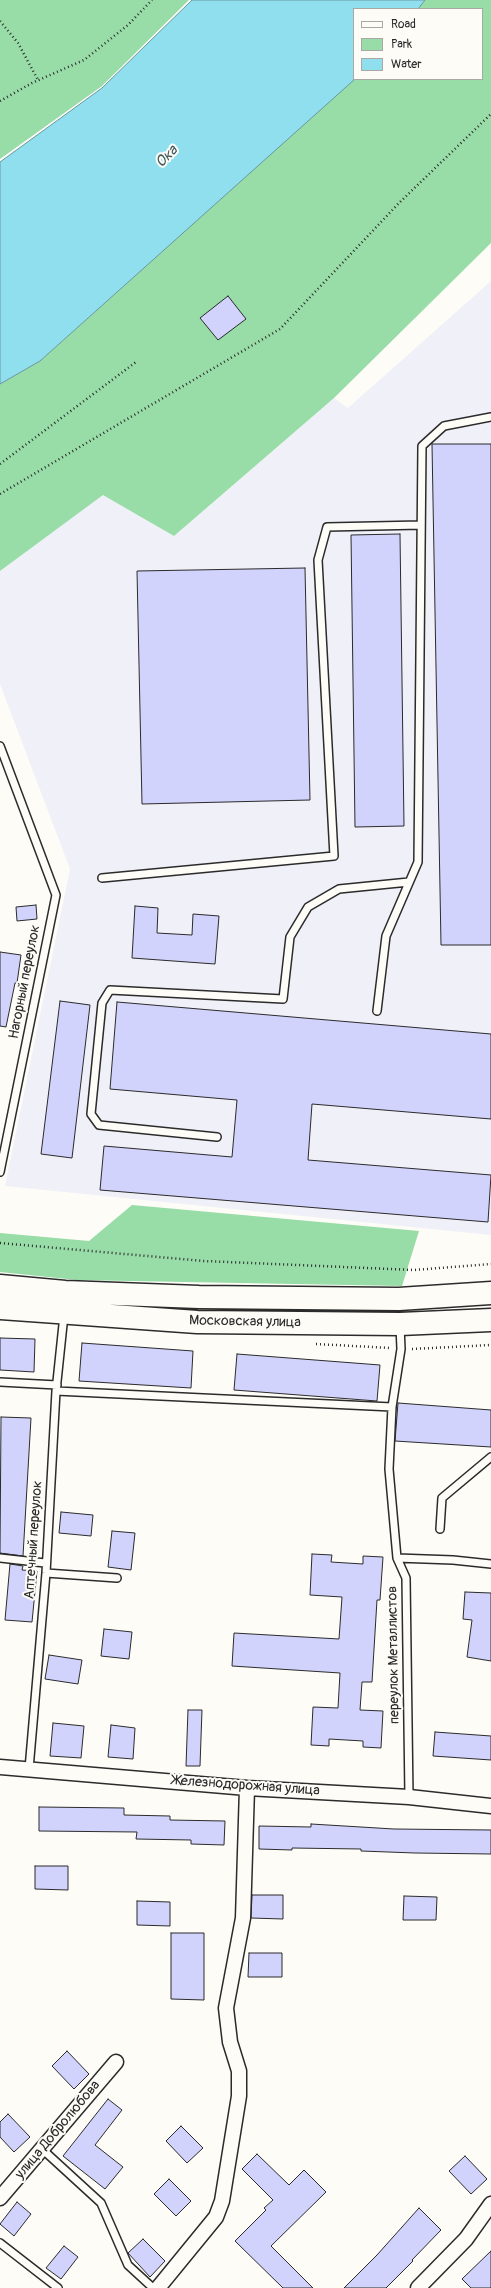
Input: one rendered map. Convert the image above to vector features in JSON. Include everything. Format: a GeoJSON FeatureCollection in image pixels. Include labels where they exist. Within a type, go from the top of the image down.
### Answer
{"type":"FeatureCollection","features":[{"type":"Feature","properties":{"kind":"main road","name":"Московская улица"},"geometry":{"type":"LineString","coordinates":[[0,1286],[65,1292],[199,1297],[399,1299],[491,1293]]}},
{"type":"Feature","properties":{"kind":"main road","name":"Московская улица"},"geometry":{"type":"LineString","coordinates":[[0,1308],[197,1322],[400,1324],[491,1320]]}},
{"type":"Feature","properties":{"kind":"street","name":"Железнодорожная улица"},"geometry":{"type":"LineString","coordinates":[[0,1767],[247,1788],[409,1797],[491,1806]]}},
{"type":"Feature","properties":{"kind":"street"},"geometry":{"type":"LineString","coordinates":[[158,2288],[216,2217],[222,2201],[239,2096],[239,2071],[230,2042],[226,2008],[243,1918],[247,1788]]}},
{"type":"Feature","properties":{"kind":"street","name":"улица Добролюбова"},"geometry":{"type":"LineString","coordinates":[[0,2198],[116,2062]]}},
{"type":"Feature","properties":{"kind":"street"},"geometry":{"type":"LineString","coordinates":[[418,2288],[466,2239],[491,2204]]}},
{"type":"Feature","properties":{"kind":"lane"},"geometry":{"type":"LineString","coordinates":[[377,1011],[386,936],[418,862],[422,446],[444,426],[491,417]]}},
{"type":"Feature","properties":{"kind":"lane"},"geometry":{"type":"LineString","coordinates":[[102,878],[334,856],[318,560],[327,527],[421,525]]}},
{"type":"Feature","properties":{"kind":"lane","name":"Нагорный переулок"},"geometry":{"type":"LineString","coordinates":[[0,746],[56,895],[0,1172]]}},
{"type":"Feature","properties":{"kind":"lane"},"geometry":{"type":"LineString","coordinates":[[217,1137],[99,1125],[91,1114],[102,1003],[110,990],[283,999],[290,937],[308,907],[339,889],[409,882]]}},
{"type":"Feature","properties":{"kind":"lane","name":"Аптечный переулок"},"geometry":{"type":"LineString","coordinates":[[29,1769],[46,1574],[45,1564],[57,1388],[64,1313]]}},
{"type":"Feature","properties":{"kind":"lane","name":"переулок Металлистов"},"geometry":{"type":"LineString","coordinates":[[400,1324],[401,1349],[392,1407],[389,1470],[397,1558],[406,1578],[409,1797]]}},
{"type":"Feature","properties":{"kind":"lane"},"geometry":{"type":"LineString","coordinates":[[0,1382],[57,1388],[392,1407]]}},
{"type":"Feature","properties":{"kind":"lane"},"geometry":{"type":"LineString","coordinates":[[440,1529],[442,1498],[491,1457]]}},
{"type":"Feature","properties":{"kind":"lane"},"geometry":{"type":"LineString","coordinates":[[0,1558],[45,1564]]}},
{"type":"Feature","properties":{"kind":"lane"},"geometry":{"type":"LineString","coordinates":[[397,1558],[453,1560],[491,1564]]}},
{"type":"Feature","properties":{"kind":"lane"},"geometry":{"type":"LineString","coordinates":[[46,1574],[117,1578]]}},
{"type":"Feature","properties":{"kind":"lane"},"geometry":{"type":"LineString","coordinates":[[42,2149],[100,2203],[128,2265],[153,2288]]}},
{"type":"Feature","properties":{"kind":"lane"},"geometry":{"type":"LineString","coordinates":[[0,2243],[58,2288]]}},
{"type":"Feature","properties":{"kind":"path"},"geometry":{"type":"LineString","coordinates":[[0,101],[38,80],[84,60],[128,25],[152,0]]}},
{"type":"Feature","properties":{"kind":"path"},"geometry":{"type":"LineString","coordinates":[[0,21],[18,44],[38,80]]}},
{"type":"Feature","properties":{"kind":"path"},"geometry":{"type":"LineString","coordinates":[[0,494],[280,328],[399,203],[491,114]]}},
{"type":"Feature","properties":{"kind":"path"},"geometry":{"type":"LineString","coordinates":[[0,464],[136,362]]}},
{"type":"Feature","properties":{"kind":"path"},"geometry":{"type":"LineString","coordinates":[[0,1243],[204,1261],[414,1270],[491,1264]]}},
{"type":"Feature","properties":{"kind":"shaded area"},"geometry":{"type":"Polygon","coordinates":[[[491,281],[491,1235],[5,1186],[70,869],[0,684],[0,571],[103,494],[174,536],[334,398],[348,408],[491,281]]]}},
{"type":"Feature","properties":{"kind":"green space"},"geometry":{"type":"Polygon","coordinates":[[[0,0],[189,0],[102,86],[0,159],[0,0]]]}},
{"type":"Feature","properties":{"kind":"green space"},"geometry":{"type":"Polygon","coordinates":[[[425,0],[491,0],[491,243],[334,398],[174,536],[103,495],[0,571],[0,384],[40,361],[353,79],[483,80],[483,8],[419,8],[425,0]]]}},
{"type":"Feature","properties":{"kind":"green space"},"geometry":{"type":"Polygon","coordinates":[[[132,1205],[419,1231],[402,1286],[77,1280],[0,1272],[0,1233],[89,1241],[132,1205]]]}},
{"type":"Feature","properties":{"kind":"water","name":"Ока"},"geometry":{"type":"Polygon","coordinates":[[[192,0],[425,0],[419,8],[353,8],[354,80],[40,361],[0,384],[0,162],[102,88],[192,0]]]}},
{"type":"Feature","properties":{"kind":"building"},"geometry":{"type":"Polygon","coordinates":[[[228,296],[246,319],[218,340],[200,318],[228,296]]]}},
{"type":"Feature","properties":{"kind":"building"},"geometry":{"type":"Polygon","coordinates":[[[432,444],[491,444],[491,945],[441,945],[432,444]]]}},
{"type":"Feature","properties":{"kind":"building"},"geometry":{"type":"Polygon","coordinates":[[[400,534],[404,826],[355,827],[351,535],[400,534]]]}},
{"type":"Feature","properties":{"kind":"building"},"geometry":{"type":"Polygon","coordinates":[[[305,568],[310,800],[142,804],[137,571],[305,568]]]}},
{"type":"Feature","properties":{"kind":"building"},"geometry":{"type":"Polygon","coordinates":[[[36,905],[37,919],[17,921],[16,907],[36,905]]]}},
{"type":"Feature","properties":{"kind":"building"},"geometry":{"type":"Polygon","coordinates":[[[135,906],[158,908],[157,933],[192,935],[193,914],[219,916],[215,964],[132,958],[135,906]]]}},
{"type":"Feature","properties":{"kind":"building"},"geometry":{"type":"Polygon","coordinates":[[[0,952],[21,955],[17,983],[15,983],[6,1027],[0,1026],[0,952]]]}},
{"type":"Feature","properties":{"kind":"building"},"geometry":{"type":"Polygon","coordinates":[[[60,1001],[90,1005],[72,1158],[41,1154],[60,1001]]]}},
{"type":"Feature","properties":{"kind":"building"},"geometry":{"type":"Polygon","coordinates":[[[117,1002],[491,1034],[491,1119],[312,1104],[308,1160],[491,1175],[488,1222],[100,1190],[104,1146],[232,1157],[237,1100],[110,1089],[117,1002]]]}},
{"type":"Feature","properties":{"kind":"building"},"geometry":{"type":"Polygon","coordinates":[[[0,1338],[35,1339],[34,1372],[0,1370],[0,1338]]]}},
{"type":"Feature","properties":{"kind":"building"},"geometry":{"type":"Polygon","coordinates":[[[82,1343],[193,1351],[191,1388],[79,1381],[82,1343]]]}},
{"type":"Feature","properties":{"kind":"building"},"geometry":{"type":"Polygon","coordinates":[[[237,1354],[380,1365],[377,1401],[234,1390],[237,1354]]]}},
{"type":"Feature","properties":{"kind":"building"},"geometry":{"type":"Polygon","coordinates":[[[398,1403],[491,1410],[491,1447],[395,1441],[398,1403]]]}},
{"type":"Feature","properties":{"kind":"building"},"geometry":{"type":"Polygon","coordinates":[[[1,1417],[31,1418],[23,1556],[0,1553],[1,1417]]]}},
{"type":"Feature","properties":{"kind":"building"},"geometry":{"type":"Polygon","coordinates":[[[61,1512],[93,1515],[91,1536],[59,1533],[61,1512]]]}},
{"type":"Feature","properties":{"kind":"building"},"geometry":{"type":"Polygon","coordinates":[[[112,1531],[135,1533],[131,1570],[108,1567],[112,1531]]]}},
{"type":"Feature","properties":{"kind":"building"},"geometry":{"type":"Polygon","coordinates":[[[312,1554],[332,1555],[331,1562],[363,1564],[363,1556],[383,1557],[380,1600],[377,1600],[372,1682],[362,1682],[360,1710],[383,1711],[381,1748],[363,1747],[363,1741],[329,1739],[329,1746],[311,1745],[313,1707],[338,1708],[340,1673],[232,1666],[234,1633],[339,1639],[342,1597],[310,1595],[312,1554]]]}},
{"type":"Feature","properties":{"kind":"building"},"geometry":{"type":"Polygon","coordinates":[[[10,1564],[23,1566],[22,1570],[37,1571],[32,1622],[5,1620],[10,1564]]]}},
{"type":"Feature","properties":{"kind":"building"},"geometry":{"type":"Polygon","coordinates":[[[465,1592],[491,1593],[491,1661],[467,1657],[472,1620],[463,1619],[465,1592]]]}},
{"type":"Feature","properties":{"kind":"building"},"geometry":{"type":"Polygon","coordinates":[[[104,1629],[132,1632],[129,1659],[101,1656],[104,1629]]]}},
{"type":"Feature","properties":{"kind":"building"},"geometry":{"type":"Polygon","coordinates":[[[49,1655],[82,1660],[78,1684],[45,1679],[49,1655]]]}},
{"type":"Feature","properties":{"kind":"building"},"geometry":{"type":"Polygon","coordinates":[[[188,1710],[202,1710],[200,1766],[186,1766],[188,1710]]]}},
{"type":"Feature","properties":{"kind":"building"},"geometry":{"type":"Polygon","coordinates":[[[53,1723],[84,1726],[81,1758],[50,1756],[53,1723]]]}},
{"type":"Feature","properties":{"kind":"building"},"geometry":{"type":"Polygon","coordinates":[[[111,1725],[135,1728],[133,1759],[108,1757],[111,1725]]]}},
{"type":"Feature","properties":{"kind":"building"},"geometry":{"type":"Polygon","coordinates":[[[435,1732],[491,1736],[491,1760],[433,1756],[435,1732]]]}},
{"type":"Feature","properties":{"kind":"building"},"geometry":{"type":"Polygon","coordinates":[[[39,1807],[124,1808],[124,1815],[170,1816],[170,1820],[225,1821],[224,1845],[191,1844],[191,1840],[136,1839],[137,1832],[39,1831],[39,1807]]]}},
{"type":"Feature","properties":{"kind":"building"},"geometry":{"type":"Polygon","coordinates":[[[311,1824],[394,1829],[491,1830],[491,1854],[361,1851],[361,1849],[259,1849],[259,1826],[311,1827],[311,1824]]]}},
{"type":"Feature","properties":{"kind":"building"},"geometry":{"type":"Polygon","coordinates":[[[35,1866],[68,1866],[68,1890],[35,1889],[35,1866]]]}},
{"type":"Feature","properties":{"kind":"building"},"geometry":{"type":"Polygon","coordinates":[[[252,1895],[283,1895],[283,1919],[251,1918],[252,1895]]]}},
{"type":"Feature","properties":{"kind":"building"},"geometry":{"type":"Polygon","coordinates":[[[404,1896],[437,1897],[436,1920],[403,1920],[404,1896]]]}},
{"type":"Feature","properties":{"kind":"building"},"geometry":{"type":"Polygon","coordinates":[[[137,1901],[170,1902],[170,1926],[137,1925],[137,1901]]]}},
{"type":"Feature","properties":{"kind":"building"},"geometry":{"type":"Polygon","coordinates":[[[171,1933],[204,1933],[204,2000],[171,1999],[171,1933]]]}},
{"type":"Feature","properties":{"kind":"building"},"geometry":{"type":"Polygon","coordinates":[[[249,1953],[282,1953],[282,1977],[248,1977],[249,1953]]]}},
{"type":"Feature","properties":{"kind":"building"},"geometry":{"type":"Polygon","coordinates":[[[67,2051],[89,2074],[74,2089],[52,2066],[67,2051]]]}},
{"type":"Feature","properties":{"kind":"building"},"geometry":{"type":"Polygon","coordinates":[[[108,2099],[122,2110],[95,2145],[123,2167],[105,2189],[63,2156],[108,2099]]]}},
{"type":"Feature","properties":{"kind":"building"},"geometry":{"type":"Polygon","coordinates":[[[8,2114],[30,2137],[14,2152],[0,2137],[0,2122],[8,2114]]]}},
{"type":"Feature","properties":{"kind":"building"},"geometry":{"type":"Polygon","coordinates":[[[181,2126],[203,2148],[187,2163],[166,2141],[181,2126]]]}},
{"type":"Feature","properties":{"kind":"building"},"geometry":{"type":"Polygon","coordinates":[[[257,2154],[289,2185],[304,2170],[326,2192],[271,2246],[313,2288],[283,2288],[235,2241],[266,2210],[264,2208],[273,2200],[242,2169],[257,2154]]]}},
{"type":"Feature","properties":{"kind":"building"},"geometry":{"type":"Polygon","coordinates":[[[465,2156],[487,2179],[471,2194],[449,2171],[465,2156]]]}},
{"type":"Feature","properties":{"kind":"building"},"geometry":{"type":"Polygon","coordinates":[[[169,2179],[191,2201],[176,2216],[154,2194],[169,2179]]]}},
{"type":"Feature","properties":{"kind":"building"},"geometry":{"type":"Polygon","coordinates":[[[17,2202],[31,2214],[14,2236],[0,2224],[17,2202]]]}},
{"type":"Feature","properties":{"kind":"building"},"geometry":{"type":"Polygon","coordinates":[[[419,2208],[441,2230],[412,2260],[413,2261],[386,2288],[344,2288],[377,2255],[419,2208]]]}},
{"type":"Feature","properties":{"kind":"building"},"geometry":{"type":"Polygon","coordinates":[[[143,2239],[165,2261],[150,2277],[128,2253],[143,2239]]]}},
{"type":"Feature","properties":{"kind":"building"},"geometry":{"type":"Polygon","coordinates":[[[64,2246],[78,2257],[61,2279],[46,2268],[64,2246]]]}},
{"type":"Feature","properties":{"kind":"building"},"geometry":{"type":"Polygon","coordinates":[[[491,2251],[491,2288],[471,2288],[462,2279],[491,2251]]]}}]}
